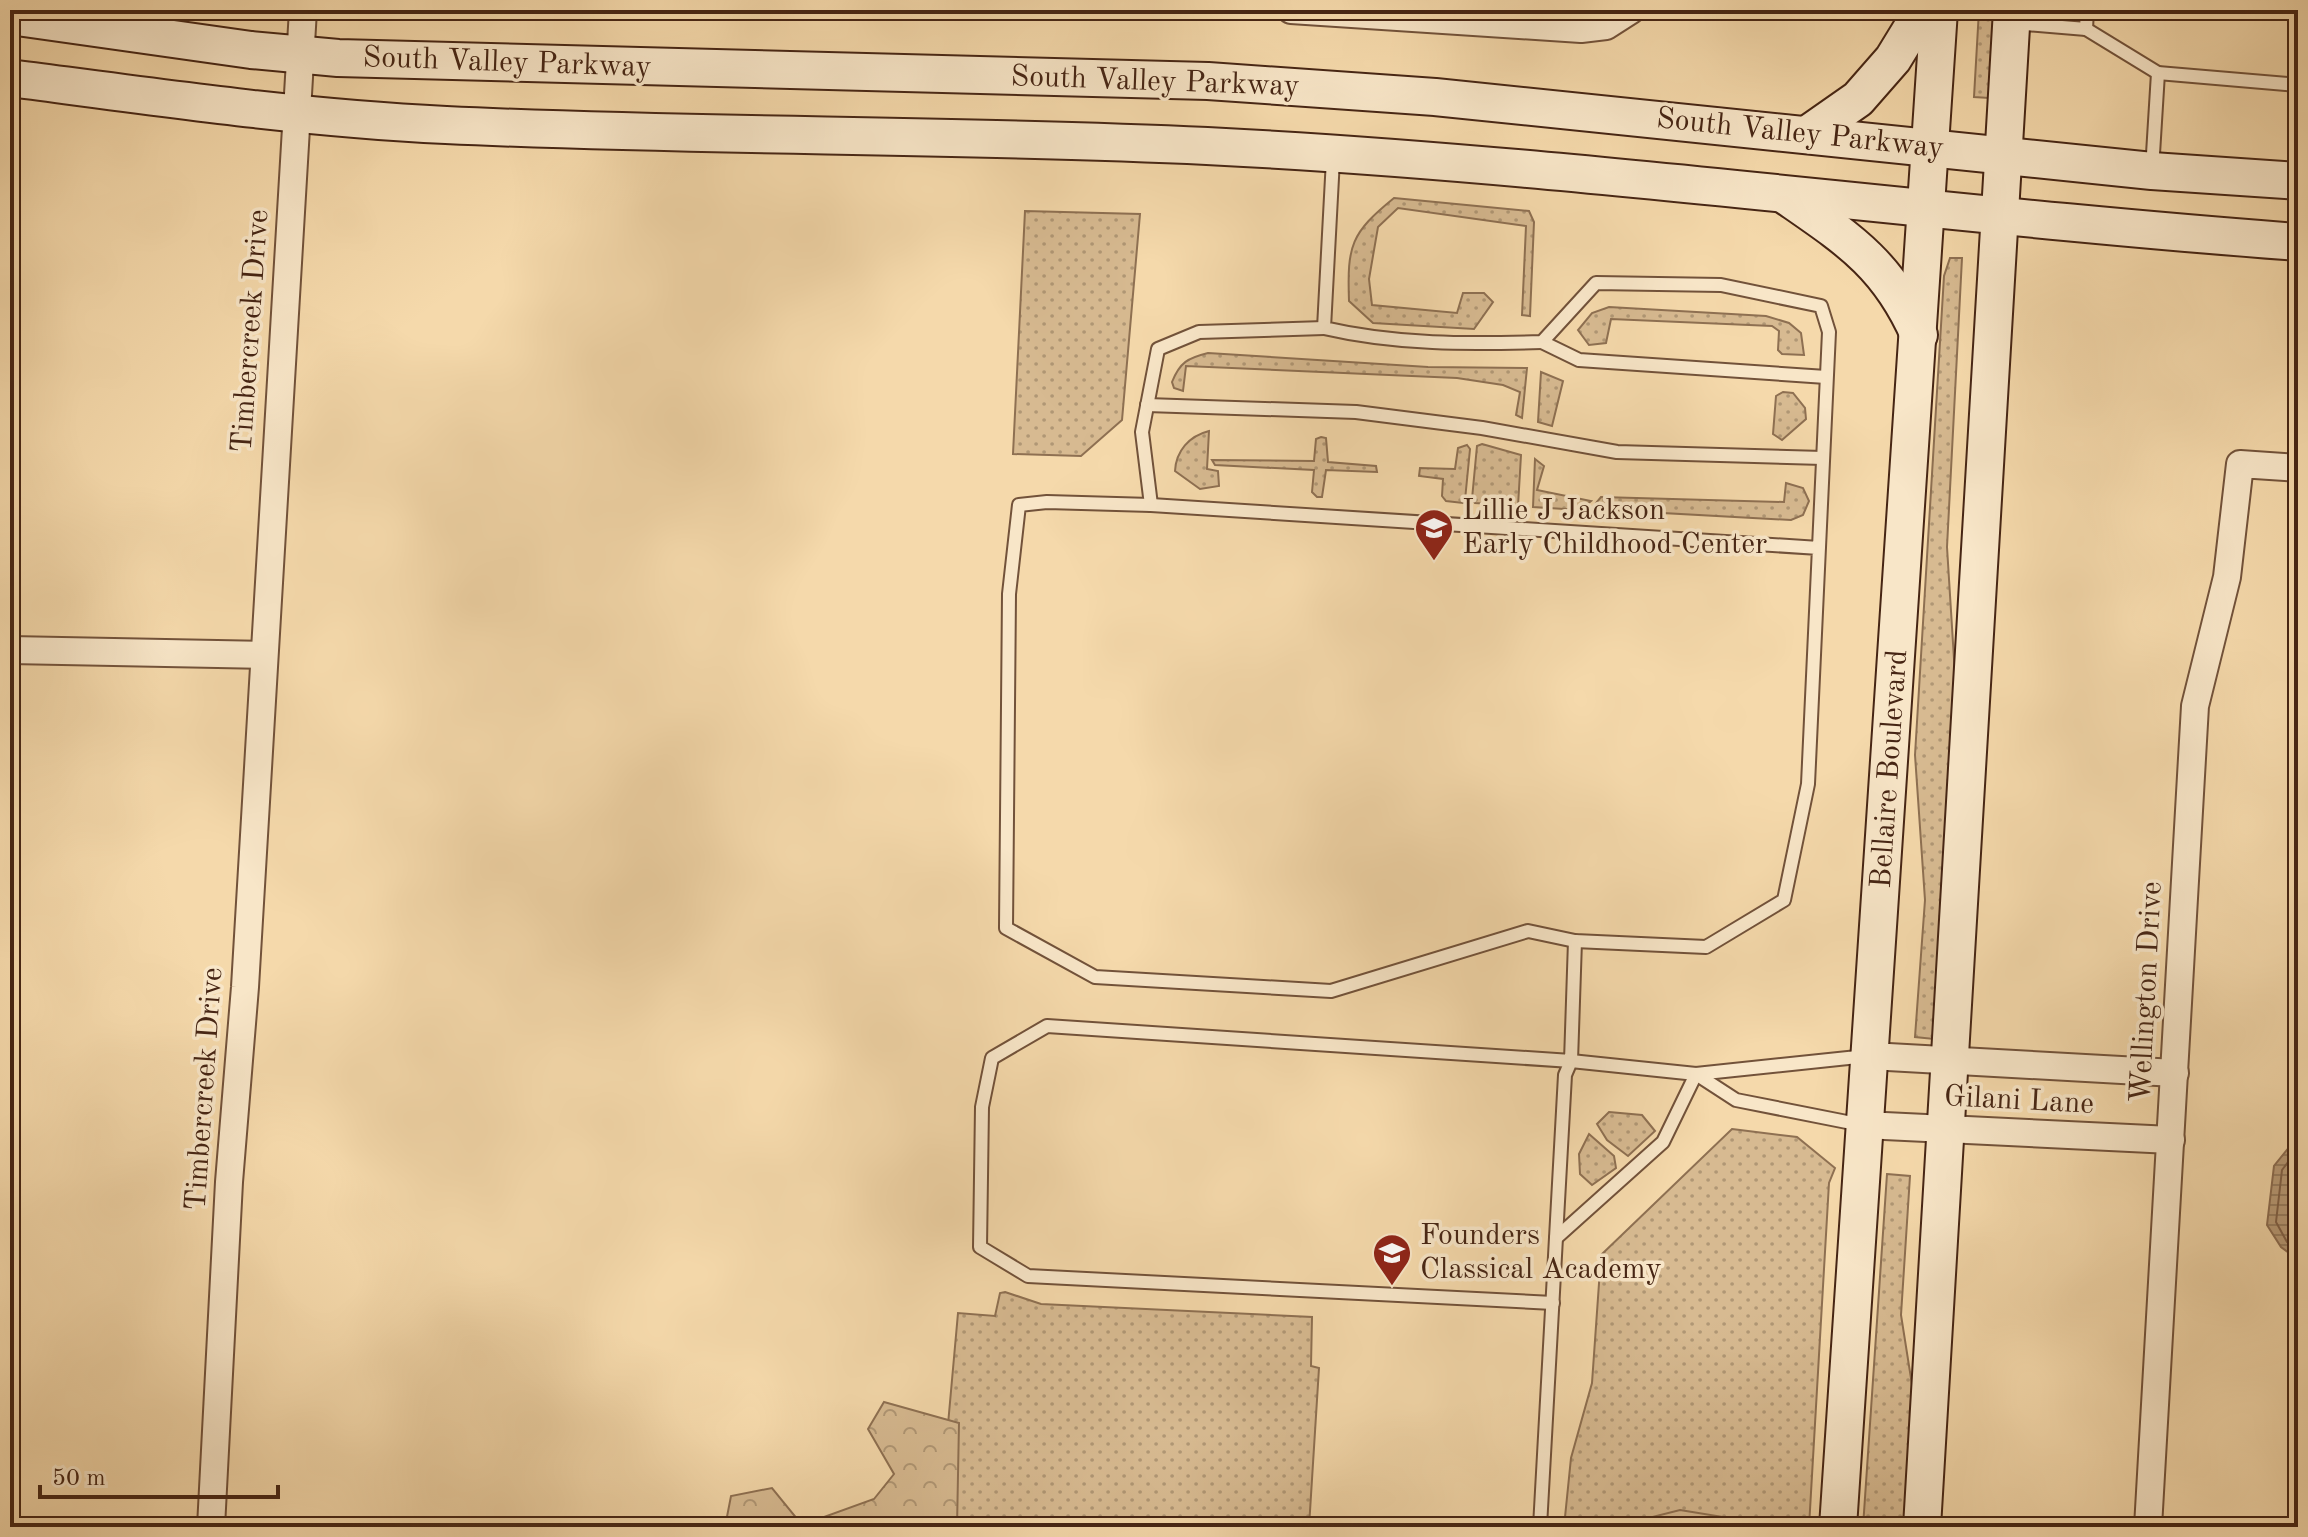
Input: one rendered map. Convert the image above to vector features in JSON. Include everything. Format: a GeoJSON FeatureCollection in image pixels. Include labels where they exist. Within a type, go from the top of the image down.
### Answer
{"type":"FeatureCollection","features":[{"type":"Feature","properties":{"kind":"main road"},"geometry":{"type":"LineString","coordinates":[[1808,134],[1858,99],[1893,59],[1923,10]]}},
{"type":"Feature","properties":{"kind":"main road","name":"Bellaire Boulevard"},"geometry":{"type":"LineString","coordinates":[[1838,1527],[1920,337],[1939,10]]}},
{"type":"Feature","properties":{"kind":"main road","name":"South Valley Parkway"},"geometry":{"type":"LineString","coordinates":[[10,16],[300,54],[532,65],[1208,81],[1435,97],[2152,171],[2298,181]]}},
{"type":"Feature","properties":{"kind":"main road"},"geometry":{"type":"LineString","coordinates":[[1922,1527],[2012,17]]}},
{"type":"Feature","properties":{"kind":"main road","name":"South Valley Parkway"},"geometry":{"type":"LineString","coordinates":[[10,78],[296,115],[445,125],[1207,146],[1333,155],[1782,193],[2000,217],[2298,242]]}},
{"type":"Feature","properties":{"kind":"main road"},"geometry":{"type":"LineString","coordinates":[[1782,193],[1861,248],[1903,299],[1920,337]]}},
{"type":"Feature","properties":{"kind":"street","name":"Timbercreek Drive"},"geometry":{"type":"LineString","coordinates":[[211,1527],[303,10]]}},
{"type":"Feature","properties":{"kind":"street"},"geometry":{"type":"LineString","coordinates":[[1291,10],[1581,29],[1606,26],[1629,12]]}},
{"type":"Feature","properties":{"kind":"street","name":"Wellington Drive"},"geometry":{"type":"LineString","coordinates":[[2148,1527],[2195,706],[2227,577],[2240,464],[2298,468]]}},
{"type":"Feature","properties":{"kind":"street"},"geometry":{"type":"LineString","coordinates":[[10,650],[263,655]]}},
{"type":"Feature","properties":{"kind":"street","name":"Gilani Lane"},"geometry":{"type":"LineString","coordinates":[[1870,1056],[2175,1073]]}},
{"type":"Feature","properties":{"kind":"street","name":"Gilani Lane"},"geometry":{"type":"LineString","coordinates":[[1864,1125],[2171,1140]]}},
{"type":"Feature","properties":{"kind":"lane"},"geometry":{"type":"LineString","coordinates":[[2086,29],[2087,10]]}},
{"type":"Feature","properties":{"kind":"lane"},"geometry":{"type":"LineString","coordinates":[[2012,17],[2086,29],[2158,73],[2298,85]]}},
{"type":"Feature","properties":{"kind":"lane"},"geometry":{"type":"LineString","coordinates":[[2152,171],[2158,73]]}},
{"type":"Feature","properties":{"kind":"lane"},"geometry":{"type":"LineString","coordinates":[[1324,328],[1333,155]]}},
{"type":"Feature","properties":{"kind":"lane"},"geometry":{"type":"LineString","coordinates":[[1542,342],[1596,283],[1721,285],[1821,306],[1829,332],[1826,377],[1823,458],[1819,548],[1808,784],[1784,900],[1706,947],[1575,941],[1528,931],[1331,991],[1095,977],[1006,928],[1009,594],[1019,505],[1047,502],[1151,505],[1819,548]]}},
{"type":"Feature","properties":{"kind":"lane"},"geometry":{"type":"LineString","coordinates":[[1151,505],[1142,432],[1158,349],[1199,332],[1324,328],[1374,340],[1452,344],[1542,342],[1579,360],[1826,377]]}},
{"type":"Feature","properties":{"kind":"lane"},"geometry":{"type":"LineString","coordinates":[[1147,405],[1356,412],[1617,452],[1823,458]]}},
{"type":"Feature","properties":{"kind":"lane"},"geometry":{"type":"LineString","coordinates":[[1540,1527],[1565,1075],[1571,1061],[1575,941]]}},
{"type":"Feature","properties":{"kind":"lane"},"geometry":{"type":"LineString","coordinates":[[1553,1303],[1028,1276],[980,1247],[982,1107],[992,1058],[1047,1026],[1571,1061],[1696,1074],[1870,1056]]}},
{"type":"Feature","properties":{"kind":"lane"},"geometry":{"type":"LineString","coordinates":[[1696,1074],[1736,1100],[1864,1125]]}},
{"type":"Feature","properties":{"kind":"lane"},"geometry":{"type":"LineString","coordinates":[[1556,1238],[1663,1142],[1696,1074]]}},
{"type":"Feature","properties":{"kind":"green space"},"geometry":{"type":"Polygon","coordinates":[[[1979,10],[1995,10],[1989,98],[1974,97],[1979,10]]]}},
{"type":"Feature","properties":{"kind":"green space"},"geometry":{"type":"Polygon","coordinates":[[[1394,198],[1529,211],[1534,222],[1530,316],[1522,315],[1526,226],[1398,208],[1378,227],[1369,279],[1372,305],[1457,313],[1463,293],[1484,293],[1493,302],[1474,329],[1373,323],[1349,301],[1351,253],[1360,231],[1394,198]]]}},
{"type":"Feature","properties":{"kind":"green space"},"geometry":{"type":"Polygon","coordinates":[[[1025,211],[1140,214],[1122,420],[1081,456],[1013,454],[1025,211]]]}},
{"type":"Feature","properties":{"kind":"green space"},"geometry":{"type":"Polygon","coordinates":[[[1950,258],[1962,258],[1947,547],[1956,691],[1934,1039],[1915,1037],[1925,900],[1915,755],[1944,276],[1950,258]]]}},
{"type":"Feature","properties":{"kind":"green space"},"geometry":{"type":"Polygon","coordinates":[[[1609,307],[1766,316],[1789,323],[1801,333],[1804,355],[1782,354],[1778,350],[1779,331],[1772,326],[1611,319],[1606,343],[1589,345],[1578,330],[1592,313],[1609,307]]]}},
{"type":"Feature","properties":{"kind":"green space"},"geometry":{"type":"Polygon","coordinates":[[[1208,353],[1428,367],[1527,368],[1522,418],[1516,415],[1520,392],[1503,385],[1457,378],[1186,366],[1183,391],[1174,388],[1172,382],[1182,365],[1208,353]]]}},
{"type":"Feature","properties":{"kind":"green space"},"geometry":{"type":"Polygon","coordinates":[[[1541,372],[1563,381],[1552,426],[1538,422],[1541,372]]]}},
{"type":"Feature","properties":{"kind":"green space"},"geometry":{"type":"Polygon","coordinates":[[[1783,392],[1793,393],[1805,408],[1806,419],[1782,440],[1773,434],[1776,396],[1783,392]]]}},
{"type":"Feature","properties":{"kind":"green space"},"geometry":{"type":"Polygon","coordinates":[[[1209,431],[1207,469],[1218,471],[1219,486],[1200,489],[1175,471],[1176,464],[1181,451],[1190,441],[1209,431]]]}},
{"type":"Feature","properties":{"kind":"green space"},"geometry":{"type":"Polygon","coordinates":[[[1326,438],[1328,462],[1376,466],[1377,472],[1326,470],[1322,497],[1317,497],[1312,492],[1314,470],[1215,465],[1212,460],[1314,461],[1316,439],[1326,438]]]}},
{"type":"Feature","properties":{"kind":"green space"},"geometry":{"type":"Polygon","coordinates":[[[1482,444],[1521,455],[1518,506],[1475,503],[1472,499],[1477,446],[1482,444]]]}},
{"type":"Feature","properties":{"kind":"green space"},"geometry":{"type":"Polygon","coordinates":[[[1467,445],[1470,449],[1465,500],[1463,503],[1446,501],[1442,496],[1443,479],[1419,476],[1420,468],[1455,469],[1458,448],[1467,445]]]}},
{"type":"Feature","properties":{"kind":"green space"},"geometry":{"type":"Polygon","coordinates":[[[1535,459],[1544,466],[1537,490],[1591,501],[1580,510],[1533,507],[1535,459]]]}},
{"type":"Feature","properties":{"kind":"green space"},"geometry":{"type":"Polygon","coordinates":[[[1786,483],[1803,488],[1809,501],[1803,515],[1791,520],[1591,509],[1601,497],[1784,502],[1786,483]]]}},
{"type":"Feature","properties":{"kind":"green space"},"geometry":{"type":"Polygon","coordinates":[[[1609,1112],[1642,1115],[1655,1131],[1628,1156],[1607,1140],[1597,1124],[1609,1112]]]}},
{"type":"Feature","properties":{"kind":"green space"},"geometry":{"type":"Polygon","coordinates":[[[1732,1129],[1797,1137],[1835,1168],[1829,1183],[1809,1527],[1564,1527],[1571,1458],[1592,1383],[1601,1255],[1732,1129]]]}},
{"type":"Feature","properties":{"kind":"green space"},"geometry":{"type":"Polygon","coordinates":[[[1589,1134],[1614,1156],[1616,1168],[1592,1185],[1580,1174],[1579,1154],[1589,1134]]]}},
{"type":"Feature","properties":{"kind":"green space"},"geometry":{"type":"Polygon","coordinates":[[[1887,1174],[1910,1176],[1901,1315],[1913,1391],[1907,1527],[1863,1527],[1887,1174]]]}},
{"type":"Feature","properties":{"kind":"green space"},"geometry":{"type":"Polygon","coordinates":[[[1000,1293],[1041,1304],[1312,1317],[1311,1366],[1319,1368],[1309,1527],[945,1527],[945,1458],[958,1313],[995,1316],[1000,1293]]]}},
{"type":"Feature","properties":{"kind":"green space"},"geometry":{"type":"Polygon","coordinates":[[[884,1402],[959,1423],[957,1527],[725,1527],[731,1496],[772,1488],[802,1525],[874,1499],[894,1474],[868,1429],[884,1402]]]}},
{"type":"Feature","properties":{"kind":"green space"},"geometry":{"type":"Polygon","coordinates":[[[1680,1510],[1772,1525],[1772,1527],[1613,1527],[1680,1510]]]}},
{"type":"Feature","properties":{"kind":"water"},"geometry":{"type":"Polygon","coordinates":[[[2298,1136],[2297,1259],[2281,1247],[2267,1225],[2274,1166],[2298,1136]]]}},
{"type":"Feature","properties":{"kind":"place","name":"Lillie J Jackson Early Childhood Center"},"geometry":{"type":"Point","coordinates":[1434,562]}},
{"type":"Feature","properties":{"kind":"place","name":"Founders Classical Academy"},"geometry":{"type":"Point","coordinates":[1392,1287]}}]}
